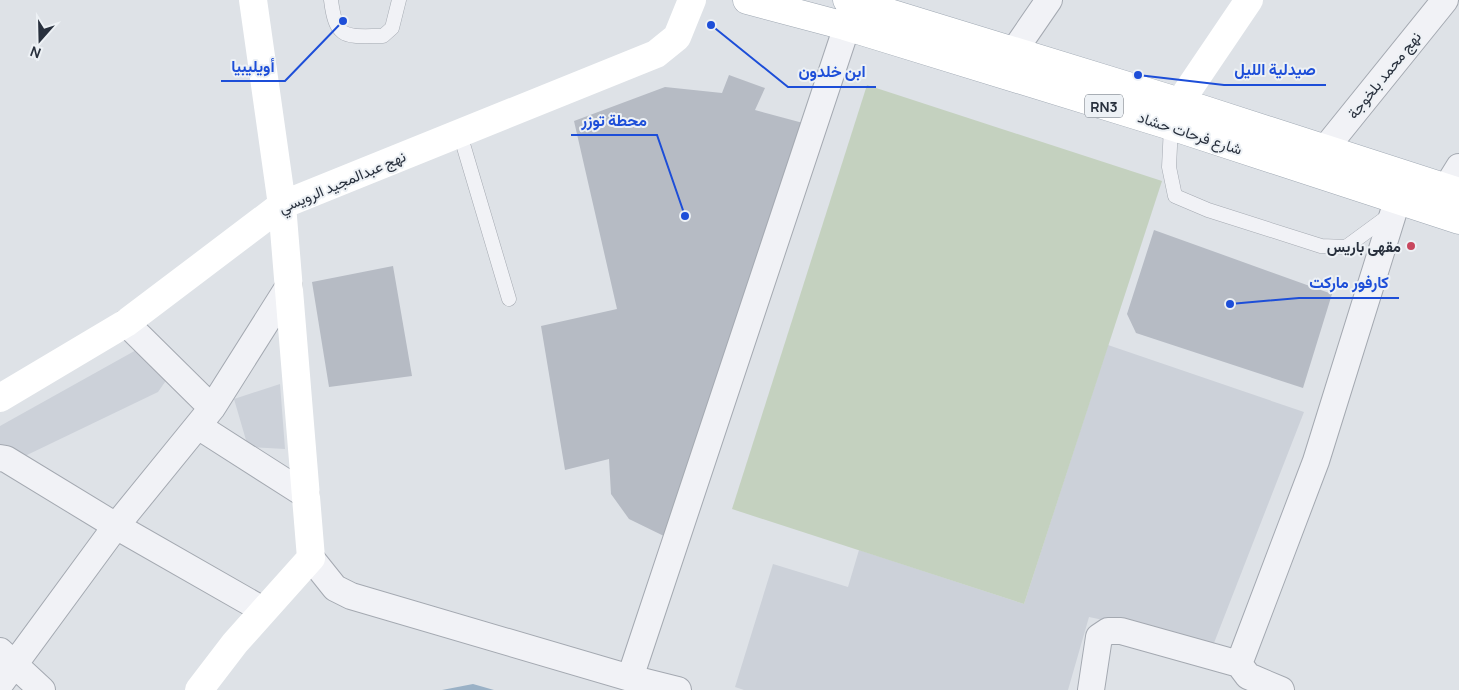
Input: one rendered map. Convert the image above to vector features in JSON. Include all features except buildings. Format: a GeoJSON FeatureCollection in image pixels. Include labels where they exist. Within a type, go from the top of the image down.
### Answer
{"type":"FeatureCollection","features":[{"type":"Feature","properties":{"kind":"street"},"geometry":{"type":"LineString","coordinates":[[253,0],[282,205],[311,558],[335,588],[350,596],[630,678],[678,690]]}},
{"type":"Feature","properties":{"kind":"street","name":"نهج عبدالمجيد الرويسي"},"geometry":{"type":"LineString","coordinates":[[0,398],[126,323],[282,205],[656,54],[678,36],[692,0]]}},
{"type":"Feature","properties":{"kind":"street","name":"شارع فرحات حشاد"},"geometry":{"type":"LineString","coordinates":[[747,0],[851,7],[1014,51],[1176,114],[1395,207],[1459,220]]}},
{"type":"Feature","properties":{"kind":"street"},"geometry":{"type":"LineString","coordinates":[[1002,75],[1014,51],[1048,0]]}},
{"type":"Feature","properties":{"kind":"street"},"geometry":{"type":"LineString","coordinates":[[1176,114],[1248,0]]}},
{"type":"Feature","properties":{"kind":"street","name":"نهج محمد بلخوجة"},"geometry":{"type":"LineString","coordinates":[[1324,150],[1444,0]]}},
{"type":"Feature","properties":{"kind":"street"},"geometry":{"type":"LineString","coordinates":[[630,678],[851,7]]}},
{"type":"Feature","properties":{"kind":"street","name":"شارع فرحات حشاد"},"geometry":{"type":"LineString","coordinates":[[851,7],[1002,75],[1176,114],[1455,182]]}},
{"type":"Feature","properties":{"kind":"street"},"geometry":{"type":"LineString","coordinates":[[1239,664],[1316,461],[1395,207],[1404,196],[1455,182]]}},
{"type":"Feature","properties":{"kind":"street"},"geometry":{"type":"LineString","coordinates":[[42,690],[5,667],[205,417],[289,286]]}},
{"type":"Feature","properties":{"kind":"street"},"geometry":{"type":"LineString","coordinates":[[126,323],[205,417],[306,495]]}},
{"type":"Feature","properties":{"kind":"street"},"geometry":{"type":"LineString","coordinates":[[0,458],[6,459],[116,526],[263,610]]}},
{"type":"Feature","properties":{"kind":"street"},"geometry":{"type":"LineString","coordinates":[[199,690],[263,610],[311,558]]}},
{"type":"Feature","properties":{"kind":"street"},"geometry":{"type":"LineString","coordinates":[[1090,690],[1099,638],[1108,631],[1121,631],[1239,664],[1248,676],[1281,690]]}},
{"type":"Feature","properties":{"kind":"lane"},"geometry":{"type":"LineString","coordinates":[[331,0],[333,21],[339,30],[351,36],[382,36],[392,28],[399,0]]}},
{"type":"Feature","properties":{"kind":"lane"},"geometry":{"type":"LineString","coordinates":[[1176,114],[1169,167],[1175,196],[1208,210],[1321,246],[1346,247],[1395,207]]}},
{"type":"Feature","properties":{"kind":"lane"},"geometry":{"type":"LineString","coordinates":[[460,134],[509,299]]}},
{"type":"Feature","properties":{"kind":"shaded area"},"geometry":{"type":"Polygon","coordinates":[[[147,344],[172,372],[158,392],[0,468],[0,426],[147,344]]]}},
{"type":"Feature","properties":{"kind":"shaded area"},"geometry":{"type":"Polygon","coordinates":[[[1108,345],[1304,412],[1214,643],[1089,617],[1068,690],[744,690],[735,687],[773,564],[848,587],[859,550],[1024,604],[1108,345]]]}},
{"type":"Feature","properties":{"kind":"shaded area"},"geometry":{"type":"Polygon","coordinates":[[[280,384],[285,449],[248,447],[234,399],[280,384]]]}},
{"type":"Feature","properties":{"kind":"green space"},"geometry":{"type":"Polygon","coordinates":[[[867,85],[1162,181],[1024,604],[732,509],[867,85]]]}},
{"type":"Feature","properties":{"kind":"water"},"geometry":{"type":"Polygon","coordinates":[[[473,684],[494,690],[442,690],[473,684]]]}},
{"type":"Feature","properties":{"kind":"place","name":"أويليبيا"},"geometry":{"type":"Point","coordinates":[343,21]}},
{"type":"Feature","properties":{"kind":"place","name":"ابن خلدون"},"geometry":{"type":"Point","coordinates":[711,25]}},
{"type":"Feature","properties":{"kind":"place","name":"صيدلية الليل"},"geometry":{"type":"Point","coordinates":[1138,75]}},
{"type":"Feature","properties":{"kind":"place","name":"محطة توزر"},"geometry":{"type":"Point","coordinates":[685,216]}},
{"type":"Feature","properties":{"kind":"place","name":"مقهى باريس"},"geometry":{"type":"Point","coordinates":[1411,246]}},
{"type":"Feature","properties":{"kind":"place","name":"كارفور ماركت"},"geometry":{"type":"Point","coordinates":[1230,304]}}]}
